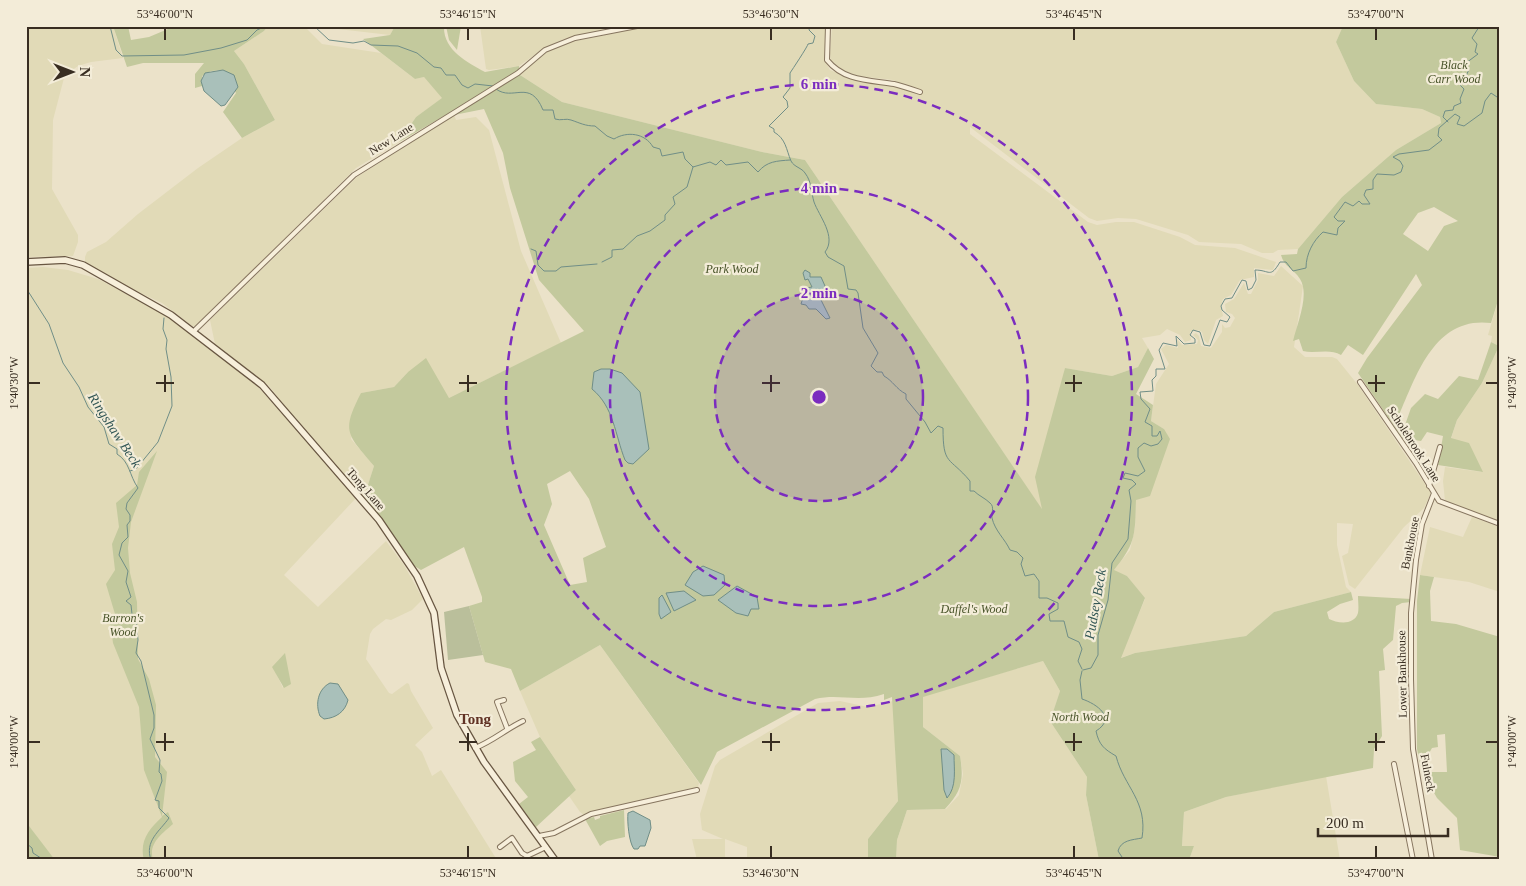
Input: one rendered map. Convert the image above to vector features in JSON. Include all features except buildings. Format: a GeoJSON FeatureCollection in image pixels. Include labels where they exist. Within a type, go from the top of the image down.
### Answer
{"type":"FeatureCollection","features":[{"type":"Feature","properties":{"kind":"street","name":"New Lane"},"geometry":{"type":"LineString","coordinates":[[194,331],[354,175],[518,73],[536,55],[564,40],[637,26]]}},
{"type":"Feature","properties":{"kind":"street"},"geometry":{"type":"LineString","coordinates":[[828,26],[827,60],[834,70],[844,76],[896,85],[920,92]]}},
{"type":"Feature","properties":{"kind":"street","name":"Tong Lane"},"geometry":{"type":"LineString","coordinates":[[26,262],[65,260],[78,262],[149,301],[194,331],[262,385],[379,520],[417,576],[430,602],[437,627],[443,676],[454,709],[475,748],[555,860]]}},
{"type":"Feature","properties":{"kind":"street","name":"Scholebrook Lane"},"geometry":{"type":"LineString","coordinates":[[1360,382],[1443,504],[1500,524]]}},
{"type":"Feature","properties":{"kind":"street"},"geometry":{"type":"LineString","coordinates":[[1429,486],[1440,447]]}},
{"type":"Feature","properties":{"kind":"street","name":"Bankhouse"},"geometry":{"type":"LineString","coordinates":[[1413,598],[1418,542],[1422,524],[1434,493]]}},
{"type":"Feature","properties":{"kind":"street","name":"Lower Bankhouse"},"geometry":{"type":"LineString","coordinates":[[1413,598],[1411,679],[1413,749]]}},
{"type":"Feature","properties":{"kind":"street"},"geometry":{"type":"LineString","coordinates":[[504,700],[497,702],[507,728]]}},
{"type":"Feature","properties":{"kind":"street"},"geometry":{"type":"LineString","coordinates":[[475,748],[490,742],[507,728],[523,721]]}},
{"type":"Feature","properties":{"kind":"street","name":"Fulneck"},"geometry":{"type":"LineString","coordinates":[[1413,749],[1432,860]]}},
{"type":"Feature","properties":{"kind":"street"},"geometry":{"type":"LineString","coordinates":[[1394,764],[1413,860]]}},
{"type":"Feature","properties":{"kind":"street"},"geometry":{"type":"LineString","coordinates":[[539,836],[554,833],[591,814],[697,790]]}},
{"type":"Feature","properties":{"kind":"street"},"geometry":{"type":"LineString","coordinates":[[500,846],[512,838],[522,854],[527,856],[546,847]]}},
{"type":"Feature","properties":{"kind":"green space"},"geometry":{"type":"Polygon","coordinates":[[[26,26],[113,26],[123,58],[91,62],[78,66],[68,73],[64,78],[53,120],[52,189],[78,235],[78,242],[73,256],[26,257],[26,26]]]}},
{"type":"Feature","properties":{"kind":"green space"},"geometry":{"type":"Polygon","coordinates":[[[113,26],[128,26],[131,40],[149,37],[175,26],[268,26],[264,31],[234,51],[244,64],[275,120],[242,138],[223,112],[236,93],[223,70],[211,71],[202,76],[202,86],[195,88],[195,74],[204,63],[143,63],[127,67],[113,26]]]}},
{"type":"Feature","properties":{"kind":"green space"},"geometry":{"type":"Polygon","coordinates":[[[268,26],[300,26],[306,28],[322,44],[381,53],[415,79],[424,77],[443,98],[416,117],[399,142],[356,168],[203,319],[195,326],[192,326],[162,303],[121,284],[85,262],[85,257],[87,252],[106,242],[138,214],[198,168],[242,138],[275,120],[244,64],[234,51],[264,31],[268,26]]]}},
{"type":"Feature","properties":{"kind":"green space"},"geometry":{"type":"Polygon","coordinates":[[[330,26],[395,26],[390,35],[338,29],[330,26]]]}},
{"type":"Feature","properties":{"kind":"green space"},"geometry":{"type":"Polygon","coordinates":[[[395,26],[444,26],[447,42],[457,54],[471,64],[485,72],[519,66],[520,75],[562,102],[762,152],[805,160],[1042,509],[1035,477],[1065,368],[1112,376],[1138,367],[1148,348],[1154,359],[1136,394],[1153,405],[1151,421],[1164,429],[1170,439],[1150,496],[1136,500],[1133,538],[1127,553],[1114,570],[1127,576],[1145,598],[1121,658],[1135,653],[1246,636],[1274,612],[1351,592],[1353,600],[1340,604],[1327,612],[1329,619],[1336,622],[1349,622],[1353,620],[1358,613],[1358,596],[1411,599],[1411,602],[1396,606],[1393,640],[1383,649],[1385,670],[1379,671],[1382,736],[1374,749],[1373,768],[1226,797],[1184,812],[1182,846],[1194,846],[1189,860],[1099,860],[1086,795],[1087,777],[1050,721],[1060,691],[1043,661],[923,697],[923,727],[960,756],[962,772],[958,791],[945,809],[907,810],[897,840],[896,860],[868,860],[868,839],[898,801],[892,697],[884,700],[884,694],[865,698],[824,697],[815,699],[717,752],[701,785],[600,645],[520,691],[511,669],[485,662],[469,606],[482,602],[482,597],[464,547],[421,570],[411,564],[384,521],[364,497],[374,466],[353,439],[349,425],[361,393],[394,387],[408,372],[426,358],[449,398],[584,331],[539,280],[510,188],[503,153],[484,109],[454,115],[451,112],[399,142],[416,117],[442,98],[424,77],[415,79],[363,39],[390,35],[395,26]],[[570,471],[547,484],[552,504],[544,525],[570,585],[587,582],[583,558],[606,547],[589,499],[570,471]]]}},
{"type":"Feature","properties":{"kind":"green space"},"geometry":{"type":"Polygon","coordinates":[[[446,26],[461,26],[457,50],[449,40],[446,26]]]}},
{"type":"Feature","properties":{"kind":"green space"},"geometry":{"type":"Polygon","coordinates":[[[480,26],[630,26],[564,39],[546,47],[519,66],[489,70],[486,69],[480,26]]]}},
{"type":"Feature","properties":{"kind":"green space"},"geometry":{"type":"Polygon","coordinates":[[[649,26],[827,26],[825,61],[830,70],[860,82],[913,89],[893,80],[858,76],[836,68],[831,62],[830,54],[832,26],[1343,26],[1336,42],[1354,81],[1376,104],[1422,109],[1440,117],[1441,123],[1396,150],[1342,197],[1298,249],[1278,250],[1273,253],[1262,253],[1241,244],[1199,242],[1188,235],[1136,219],[1118,218],[1097,221],[1089,218],[970,127],[970,134],[1088,222],[1097,225],[1134,222],[1180,237],[1195,245],[1235,248],[1276,262],[1273,270],[1254,268],[1254,277],[1240,280],[1231,295],[1223,299],[1221,306],[1223,316],[1216,320],[1208,344],[1204,340],[1202,332],[1198,330],[1190,332],[1191,340],[1185,342],[1180,335],[1167,329],[1160,335],[1142,338],[1148,348],[1138,367],[1112,376],[1065,368],[1043,511],[805,160],[762,152],[562,102],[520,75],[536,56],[561,44],[649,26]]]}},
{"type":"Feature","properties":{"kind":"green space","name":"Black Carr Wood"},"geometry":{"type":"Polygon","coordinates":[[[1343,26],[1500,26],[1500,294],[1491,323],[1472,323],[1456,329],[1442,338],[1431,351],[1413,382],[1399,415],[1405,425],[1411,408],[1425,394],[1438,399],[1459,376],[1478,380],[1491,342],[1499,346],[1482,383],[1457,420],[1451,438],[1469,443],[1483,472],[1438,465],[1443,436],[1427,432],[1421,441],[1408,439],[1405,442],[1358,373],[1367,358],[1422,285],[1416,274],[1363,355],[1348,345],[1341,355],[1327,351],[1303,351],[1299,339],[1293,341],[1302,310],[1304,293],[1300,279],[1284,262],[1281,255],[1297,254],[1298,249],[1342,197],[1396,150],[1441,123],[1440,117],[1422,109],[1376,104],[1354,81],[1336,42],[1343,26]],[[1434,207],[1418,213],[1403,234],[1428,251],[1444,226],[1458,221],[1434,207]]]}},
{"type":"Feature","properties":{"kind":"green space"},"geometry":{"type":"Polygon","coordinates":[[[454,115],[456,120],[476,117],[489,130],[521,251],[561,343],[449,398],[408,372],[394,387],[361,393],[351,439],[374,466],[364,497],[300,425],[269,386],[215,344],[210,320],[357,177],[454,115]]]}},
{"type":"Feature","properties":{"kind":"green space"},"geometry":{"type":"Polygon","coordinates":[[[1281,266],[1303,286],[1294,347],[1305,357],[1332,357],[1337,359],[1358,385],[1431,493],[1424,508],[1404,527],[1355,589],[1349,585],[1342,556],[1348,553],[1353,524],[1337,523],[1337,545],[1346,587],[1351,592],[1274,612],[1246,636],[1135,653],[1120,658],[1145,599],[1127,576],[1113,571],[1130,550],[1135,528],[1136,500],[1164,429],[1151,421],[1156,384],[1169,364],[1161,349],[1166,345],[1178,348],[1177,339],[1182,345],[1197,344],[1198,340],[1193,335],[1196,333],[1199,336],[1201,346],[1211,348],[1222,332],[1222,324],[1225,328],[1230,327],[1235,318],[1232,314],[1226,312],[1225,304],[1234,299],[1244,283],[1248,294],[1251,294],[1258,280],[1258,273],[1274,276],[1281,266]]]}},
{"type":"Feature","properties":{"kind":"green space"},"geometry":{"type":"Polygon","coordinates":[[[43,267],[68,270],[98,279],[166,315],[249,377],[357,497],[284,575],[318,607],[386,541],[404,565],[423,599],[412,610],[391,620],[386,619],[373,629],[370,634],[366,659],[389,693],[392,694],[407,683],[409,684],[411,691],[433,728],[415,745],[422,752],[432,776],[441,770],[497,860],[55,860],[48,852],[26,822],[26,268],[43,267]],[[285,654],[273,667],[283,688],[285,654]]]}},
{"type":"Feature","properties":{"kind":"green space"},"geometry":{"type":"Polygon","coordinates":[[[1500,294],[1500,522],[1447,504],[1443,481],[1445,467],[1482,472],[1451,439],[1457,420],[1482,383],[1499,346],[1491,342],[1492,336],[1488,335],[1500,294]]]}},
{"type":"Feature","properties":{"kind":"green space","name":"Barron's Wood"},"geometry":{"type":"Polygon","coordinates":[[[157,451],[131,522],[128,548],[130,573],[137,602],[138,659],[149,679],[156,705],[155,757],[167,772],[162,816],[168,812],[173,824],[154,844],[152,849],[153,860],[144,860],[143,847],[146,836],[162,817],[144,770],[139,707],[113,643],[110,622],[115,614],[106,584],[115,570],[112,544],[119,527],[116,503],[137,485],[139,472],[157,451]]]}},
{"type":"Feature","properties":{"kind":"green space"},"geometry":{"type":"Polygon","coordinates":[[[1472,517],[1500,527],[1500,592],[1469,582],[1420,575],[1430,527],[1463,537],[1472,517]]]}},
{"type":"Feature","properties":{"kind":"green space"},"geometry":{"type":"Polygon","coordinates":[[[1420,575],[1434,577],[1430,591],[1431,621],[1456,624],[1500,637],[1500,857],[1460,850],[1457,818],[1437,798],[1429,784],[1424,782],[1417,749],[1417,601],[1420,575]],[[1445,734],[1437,735],[1438,747],[1432,748],[1428,755],[1430,772],[1447,772],[1445,734]]]}},
{"type":"Feature","properties":{"kind":"green space"},"geometry":{"type":"Polygon","coordinates":[[[469,606],[483,655],[448,660],[444,612],[469,606]]]}},
{"type":"Feature","properties":{"kind":"green space"},"geometry":{"type":"Polygon","coordinates":[[[600,645],[699,783],[698,787],[584,815],[580,812],[569,796],[576,790],[540,737],[520,691],[600,645]]]}},
{"type":"Feature","properties":{"kind":"green space"},"geometry":{"type":"Polygon","coordinates":[[[285,653],[291,684],[284,688],[272,667],[285,653]]]}},
{"type":"Feature","properties":{"kind":"green space"},"geometry":{"type":"Polygon","coordinates":[[[1043,661],[1060,691],[1050,721],[1087,777],[1086,795],[1099,860],[896,860],[897,840],[907,810],[946,809],[959,795],[963,774],[960,756],[923,727],[923,696],[1043,661]]]}},
{"type":"Feature","properties":{"kind":"green space"},"geometry":{"type":"Polygon","coordinates":[[[840,701],[868,707],[893,701],[898,801],[868,839],[868,860],[747,860],[747,847],[725,839],[725,860],[697,860],[692,839],[723,839],[702,830],[700,814],[715,766],[720,760],[818,703],[840,701]]]}},
{"type":"Feature","properties":{"kind":"green space"},"geometry":{"type":"Polygon","coordinates":[[[540,737],[576,790],[536,827],[519,804],[528,797],[515,781],[513,762],[536,750],[531,742],[540,737]]]}},
{"type":"Feature","properties":{"kind":"green space"},"geometry":{"type":"Polygon","coordinates":[[[1326,776],[1340,860],[1189,860],[1194,846],[1182,847],[1184,812],[1226,797],[1326,776]]]}},
{"type":"Feature","properties":{"kind":"green space"},"geometry":{"type":"Polygon","coordinates":[[[624,810],[625,837],[607,841],[600,846],[585,819],[594,817],[595,820],[600,818],[600,816],[624,810]]]}},
{"type":"Feature","properties":{"kind":"green space"},"geometry":{"type":"Polygon","coordinates":[[[26,822],[55,860],[26,860],[26,822]]]}},
{"type":"Feature","properties":{"kind":"water"},"geometry":{"type":"Polygon","coordinates":[[[223,70],[234,75],[238,87],[225,105],[221,106],[204,91],[201,81],[205,73],[223,70]]]}},
{"type":"Feature","properties":{"kind":"water"},"geometry":{"type":"Polygon","coordinates":[[[805,270],[810,273],[810,277],[821,277],[825,286],[820,298],[830,318],[826,319],[816,309],[809,309],[806,305],[801,304],[806,288],[812,287],[808,279],[805,280],[803,273],[805,270]]]}},
{"type":"Feature","properties":{"kind":"water"},"geometry":{"type":"Polygon","coordinates":[[[601,369],[610,369],[622,373],[640,392],[649,449],[633,464],[625,460],[605,404],[592,389],[594,372],[601,369]]]}},
{"type":"Feature","properties":{"kind":"water"},"geometry":{"type":"Polygon","coordinates":[[[703,566],[724,575],[725,585],[714,595],[703,596],[685,585],[693,572],[703,566]]]}},
{"type":"Feature","properties":{"kind":"water"},"geometry":{"type":"Polygon","coordinates":[[[737,586],[757,597],[759,609],[751,609],[748,616],[736,613],[718,600],[737,586]]]}},
{"type":"Feature","properties":{"kind":"water"},"geometry":{"type":"Polygon","coordinates":[[[684,591],[696,600],[674,611],[666,593],[684,591]]]}},
{"type":"Feature","properties":{"kind":"water"},"geometry":{"type":"Polygon","coordinates":[[[662,595],[671,612],[661,619],[659,614],[659,598],[662,595]]]}},
{"type":"Feature","properties":{"kind":"water"},"geometry":{"type":"Polygon","coordinates":[[[330,683],[338,684],[348,700],[345,708],[339,714],[324,719],[320,716],[318,702],[320,693],[330,683]]]}},
{"type":"Feature","properties":{"kind":"water"},"geometry":{"type":"Polygon","coordinates":[[[941,749],[947,749],[954,755],[954,783],[947,798],[944,790],[941,749]]]}},
{"type":"Feature","properties":{"kind":"water"},"geometry":{"type":"Polygon","coordinates":[[[633,811],[650,820],[651,828],[645,846],[640,846],[638,849],[634,849],[632,846],[629,832],[628,813],[633,811]]]}},
{"type":"Feature","properties":{"kind":"waterway"},"geometry":{"type":"LineString","coordinates":[[110,26],[116,50],[122,56],[184,55],[221,48],[247,40],[257,30],[266,26]]}},
{"type":"Feature","properties":{"kind":"waterway"},"geometry":{"type":"LineString","coordinates":[[314,26],[329,40],[353,43],[364,41],[371,45],[398,46],[417,53],[434,67],[441,68],[446,75],[455,75],[462,85],[468,88],[475,84],[493,86]]}},
{"type":"Feature","properties":{"kind":"waterway"},"geometry":{"type":"LineString","coordinates":[[810,26],[809,30],[815,36],[813,43],[808,44],[790,73],[790,88],[783,97],[787,101],[788,107],[769,126],[774,129],[774,132],[783,141],[792,163],[804,171],[807,176],[814,202],[828,233],[829,240],[825,252],[828,257],[844,266],[848,289],[856,290],[858,293],[863,328],[878,353],[871,366],[877,372],[882,372],[884,376],[906,394],[906,399],[925,422],[931,433],[938,426],[943,428],[946,455],[970,481],[970,491],[974,491],[988,501],[993,508],[992,518],[995,527],[1010,550],[1017,552],[1023,558],[1021,564],[1025,576],[1034,574],[1039,581],[1039,598],[1047,598],[1058,603],[1058,609],[1049,614],[1050,621],[1064,621],[1068,637],[1079,642],[1082,649],[1078,661],[1082,669]]}},
{"type":"Feature","properties":{"kind":"waterway"},"geometry":{"type":"LineString","coordinates":[[1448,122],[1443,117],[1445,111],[1453,110],[1454,106],[1461,103],[1460,99],[1464,89],[1459,84],[1464,81],[1469,69],[1466,63],[1478,54],[1475,52],[1477,44],[1472,38],[1479,27],[1477,26]]}},
{"type":"Feature","properties":{"kind":"waterway"},"geometry":{"type":"LineString","coordinates":[[496,89],[502,92],[521,92],[533,95],[543,110],[553,110],[555,119],[569,119],[585,125],[595,126],[614,139],[630,134],[641,136],[650,142],[653,147],[660,149],[662,156],[683,152],[685,159],[693,167],[710,162],[716,165],[721,160],[726,165],[748,162],[758,172],[769,164],[790,160]]}},
{"type":"Feature","properties":{"kind":"waterway","name":"Pudsey Beck"},"geometry":{"type":"LineString","coordinates":[[1083,670],[1091,668],[1098,655],[1098,635],[1108,600],[1112,563],[1128,539],[1131,501],[1129,490],[1136,484],[1132,480],[1123,478],[1125,473],[1138,476],[1145,471],[1138,457],[1138,448],[1144,443],[1151,446],[1158,444],[1162,439],[1160,431],[1157,436],[1152,436],[1152,426],[1145,422],[1150,409],[1141,399],[1140,392],[1153,391],[1152,380],[1156,376],[1156,369],[1165,369],[1159,350],[1163,343],[1177,346],[1176,336],[1184,344],[1195,343],[1195,339],[1190,335],[1193,330],[1200,332],[1204,345],[1210,346],[1220,320],[1227,322],[1230,317],[1222,310],[1221,306],[1225,299],[1232,298],[1242,280],[1246,281],[1248,290],[1252,288],[1256,280],[1255,270],[1272,272],[1280,262],[1286,262],[1293,271],[1306,268],[1309,253],[1319,236],[1323,232],[1337,235],[1338,228],[1345,221],[1338,221],[1334,217],[1345,202],[1353,206],[1359,201],[1362,204],[1370,204],[1364,195],[1366,190],[1373,189],[1373,180],[1377,174],[1394,175],[1401,172],[1403,166],[1400,161],[1393,157],[1399,154],[1429,150],[1442,140],[1438,136],[1439,128],[1455,114],[1460,117],[1457,124],[1464,126],[1482,113],[1485,101],[1491,93],[1500,99]]}},
{"type":"Feature","properties":{"kind":"waterway"},"geometry":{"type":"LineString","coordinates":[[602,262],[612,257],[612,250],[623,249],[637,236],[650,231],[665,220],[665,215],[675,204],[673,197],[687,187],[693,167]]}},
{"type":"Feature","properties":{"kind":"waterway"},"geometry":{"type":"LineString","coordinates":[[531,249],[536,251],[538,265],[544,271],[556,271],[561,267],[597,264]]}},
{"type":"Feature","properties":{"kind":"waterway","name":"Ringshaw Beck"},"geometry":{"type":"LineString","coordinates":[[26,288],[49,324],[63,363],[79,387],[88,407],[104,427],[109,444],[117,449],[117,454],[127,465],[138,488],[127,503],[126,509],[130,515],[130,521],[127,525],[128,537],[122,543],[119,555],[128,571],[126,582],[131,597],[126,601],[131,605],[132,614],[136,618],[138,640],[136,653],[141,661],[154,715],[154,728],[150,739],[160,760],[159,772],[162,781],[155,800],[159,801],[159,808],[169,818],[151,842],[149,853],[151,860]]}},
{"type":"Feature","properties":{"kind":"waterway"},"geometry":{"type":"LineString","coordinates":[[130,471],[136,469],[158,442],[172,406],[171,377],[166,349],[167,340],[163,329],[164,318]]}},
{"type":"Feature","properties":{"kind":"waterway","name":"Pudsey Beck"},"geometry":{"type":"LineString","coordinates":[[1082,671],[1080,680],[1082,699],[1099,708],[1105,716],[1105,721],[1096,731],[1100,743],[1105,749],[1116,756],[1142,814],[1142,838],[1127,841],[1119,847],[1118,851],[1124,860]]}},
{"type":"Feature","properties":{"kind":"waterway","name":"Ringshaw Beck"},"geometry":{"type":"LineString","coordinates":[[26,843],[32,848],[33,853],[44,860]]}},
{"type":"Feature","properties":{"kind":"district","name":"Tong"},"geometry":{"type":"Point","coordinates":[475,719]}},
{"type":"Feature","properties":{"kind":"park label","name":"Park Wood"},"geometry":{"type":"Point","coordinates":[732,269]}},
{"type":"Feature","properties":{"kind":"park label","name":"Daffel's Wood"},"geometry":{"type":"Point","coordinates":[974,609]}},
{"type":"Feature","properties":{"kind":"park label","name":"North Wood"},"geometry":{"type":"Point","coordinates":[1080,717]}}]}
